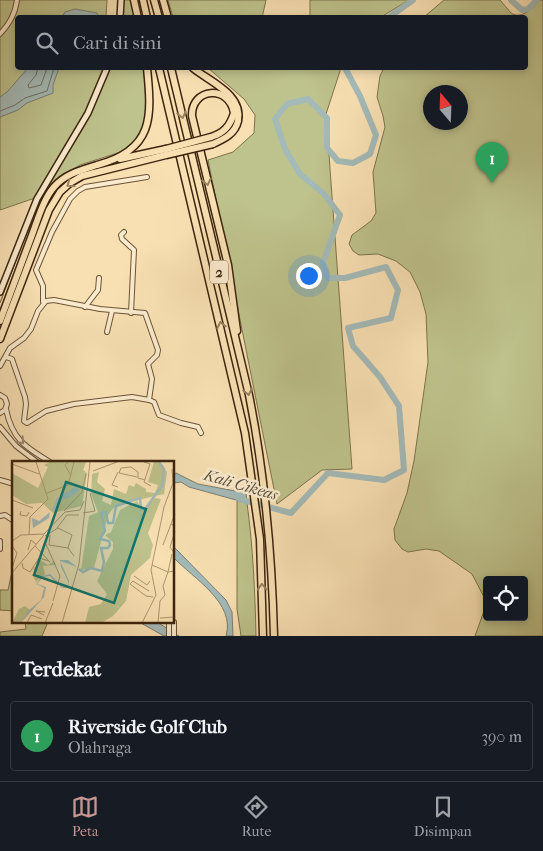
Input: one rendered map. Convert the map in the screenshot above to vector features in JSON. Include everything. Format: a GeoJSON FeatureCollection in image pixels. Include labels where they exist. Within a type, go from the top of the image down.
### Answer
{"type":"FeatureCollection","features":[{"type":"Feature","properties":{"kind":"highway"},"geometry":{"type":"LineString","coordinates":[[134,0],[137,15]]}},
{"type":"Feature","properties":{"kind":"highway"},"geometry":{"type":"LineString","coordinates":[[143,0],[146,15]]}},
{"type":"Feature","properties":{"kind":"highway"},"geometry":{"type":"LineString","coordinates":[[154,0],[158,15]]}},
{"type":"Feature","properties":{"kind":"highway"},"geometry":{"type":"LineString","coordinates":[[162,0],[167,15]]}},
{"type":"Feature","properties":{"kind":"highway"},"geometry":{"type":"LineString","coordinates":[[112,162],[133,149],[146,128],[149,115],[147,70]]}},
{"type":"Feature","properties":{"kind":"highway","name":"2"},"geometry":{"type":"LineString","coordinates":[[159,70],[237,394],[252,475],[262,573],[263,636]]}},
{"type":"Feature","properties":{"kind":"highway","name":"2"},"geometry":{"type":"LineString","coordinates":[[170,70],[258,440],[273,580],[274,636]]}},
{"type":"Feature","properties":{"kind":"highway"},"geometry":{"type":"LineString","coordinates":[[0,339],[45,218],[54,199],[70,183],[82,176],[227,137],[232,133],[237,125],[238,108],[229,94],[196,70]]}},
{"type":"Feature","properties":{"kind":"highway"},"geometry":{"type":"LineString","coordinates":[[212,141],[227,129],[234,113],[230,101],[218,93],[209,93],[199,98],[194,104],[192,116],[228,265],[242,368]]}},
{"type":"Feature","properties":{"kind":"highway"},"geometry":{"type":"LineString","coordinates":[[0,321],[43,206],[54,187],[61,180],[75,172],[112,162],[166,152]]}},
{"type":"Feature","properties":{"kind":"main road"},"geometry":{"type":"LineString","coordinates":[[120,15],[121,0]]}},
{"type":"Feature","properties":{"kind":"main road"},"geometry":{"type":"LineString","coordinates":[[0,292],[38,199],[88,113],[106,70]]}},
{"type":"Feature","properties":{"kind":"street"},"geometry":{"type":"LineString","coordinates":[[0,34],[14,14],[17,0]]}},
{"type":"Feature","properties":{"kind":"street"},"geometry":{"type":"LineString","coordinates":[[0,366],[10,348],[24,338],[31,329],[38,311],[44,302],[43,286],[36,270],[52,232],[70,199],[86,187],[147,176]]}},
{"type":"Feature","properties":{"kind":"street"},"geometry":{"type":"LineString","coordinates":[[124,232],[121,234],[122,239],[134,250],[131,313]]}},
{"type":"Feature","properties":{"kind":"street"},"geometry":{"type":"LineString","coordinates":[[85,307],[98,290],[99,278]]}},
{"type":"Feature","properties":{"kind":"street"},"geometry":{"type":"LineString","coordinates":[[44,302],[54,300],[85,307],[146,314],[157,346],[157,355],[148,364],[152,379],[148,400]]}},
{"type":"Feature","properties":{"kind":"street"},"geometry":{"type":"LineString","coordinates":[[107,332],[112,311]]}},
{"type":"Feature","properties":{"kind":"street"},"geometry":{"type":"LineString","coordinates":[[6,357],[12,359],[13,362],[26,404],[24,421],[27,423],[46,411],[74,404],[132,397],[154,402],[159,415],[198,428],[201,433]]}},
{"type":"Feature","properties":{"kind":"street"},"geometry":{"type":"LineString","coordinates":[[0,395],[6,400],[9,423],[18,439],[25,446],[48,461]]}},
{"type":"Feature","properties":{"kind":"street"},"geometry":{"type":"LineString","coordinates":[[0,413],[6,409]]}},
{"type":"Feature","properties":{"kind":"street"},"geometry":{"type":"LineString","coordinates":[[0,426],[16,446],[36,461]]}},
{"type":"Feature","properties":{"kind":"street"},"geometry":{"type":"LineString","coordinates":[[0,516],[5,515],[12,520]]}},
{"type":"Feature","properties":{"kind":"street"},"geometry":{"type":"LineString","coordinates":[[0,541],[0,549]]}},
{"type":"Feature","properties":{"kind":"green space"},"geometry":{"type":"Polygon","coordinates":[[[0,0],[107,0],[106,15],[15,15],[15,70],[103,70],[82,119],[35,198],[0,210],[0,0]]]}},
{"type":"Feature","properties":{"kind":"green space"},"geometry":{"type":"Polygon","coordinates":[[[123,0],[132,0],[136,15],[122,15],[123,0]]]}},
{"type":"Feature","properties":{"kind":"green space"},"geometry":{"type":"Polygon","coordinates":[[[168,0],[266,0],[263,15],[172,15],[168,0]]]}},
{"type":"Feature","properties":{"kind":"green space"},"geometry":{"type":"Polygon","coordinates":[[[310,0],[409,0],[384,15],[310,15],[310,0]]]}},
{"type":"Feature","properties":{"kind":"green space"},"geometry":{"type":"Polygon","coordinates":[[[444,0],[500,0],[515,15],[426,15],[444,0]]]}},
{"type":"Feature","properties":{"kind":"green space"},"geometry":{"type":"Polygon","coordinates":[[[539,0],[543,0],[543,636],[475,636],[483,614],[483,621],[528,621],[528,576],[483,576],[483,595],[472,574],[439,551],[426,549],[408,552],[402,549],[395,540],[394,529],[407,493],[414,461],[428,362],[426,314],[420,292],[410,272],[396,261],[378,254],[359,255],[353,251],[349,244],[352,235],[371,221],[376,213],[373,172],[385,127],[377,97],[380,76],[383,70],[528,70],[528,15],[519,15],[531,9],[539,0]]]}},
{"type":"Feature","properties":{"kind":"green space"},"geometry":{"type":"Polygon","coordinates":[[[107,70],[146,70],[147,116],[141,136],[127,150],[80,165],[56,180],[43,198],[20,248],[49,182],[92,111],[107,70]]]}},
{"type":"Feature","properties":{"kind":"green space"},"geometry":{"type":"Polygon","coordinates":[[[210,70],[340,70],[326,114],[352,469],[322,470],[277,504],[208,160],[233,152],[254,133],[255,115],[244,99],[210,70]]]}},
{"type":"Feature","properties":{"kind":"green space"},"geometry":{"type":"Polygon","coordinates":[[[237,501],[247,503],[251,536],[256,636],[241,636],[237,609],[237,501]]]}},
{"type":"Feature","properties":{"kind":"green space"},"geometry":{"type":"Polygon","coordinates":[[[12,571],[12,611],[0,610],[0,590],[8,590],[12,571]]]}},
{"type":"Feature","properties":{"kind":"green space"},"geometry":{"type":"Polygon","coordinates":[[[25,624],[47,624],[42,636],[0,636],[0,632],[26,629],[25,624]]]}},
{"type":"Feature","properties":{"kind":"water"},"geometry":{"type":"Polygon","coordinates":[[[75,9],[97,13],[98,15],[63,15],[65,12],[75,9]]]}},
{"type":"Feature","properties":{"kind":"water"},"geometry":{"type":"Polygon","coordinates":[[[26,70],[58,70],[53,85],[53,93],[27,103],[18,110],[0,117],[0,97],[7,92],[26,70]]]}},
{"type":"Feature","properties":{"kind":"water","name":"Kali Cikeas"},"geometry":{"type":"Polygon","coordinates":[[[175,474],[198,484],[246,493],[247,503],[189,487],[181,482],[175,483],[175,474]]]}},
{"type":"Feature","properties":{"kind":"water"},"geometry":{"type":"Polygon","coordinates":[[[175,548],[226,600],[232,612],[233,636],[226,636],[227,624],[225,613],[211,592],[175,559],[175,548]]]}},
{"type":"Feature","properties":{"kind":"water"},"geometry":{"type":"Polygon","coordinates":[[[143,624],[160,624],[179,636],[164,636],[143,624]]]}},
{"type":"Feature","properties":{"kind":"waterway","name":"Kali Cikeas"},"geometry":{"type":"LineString","coordinates":[[392,15],[413,0]]}},
{"type":"Feature","properties":{"kind":"waterway","name":"Kali Cikeas"},"geometry":{"type":"LineString","coordinates":[[511,0],[522,10],[528,9],[537,0]]}},
{"type":"Feature","properties":{"kind":"waterway","name":"Kali Cikeas"},"geometry":{"type":"LineString","coordinates":[[239,499],[291,513],[328,473],[384,480],[404,470],[399,406],[380,377],[353,346],[348,328],[391,318],[398,290],[386,267],[345,278],[327,278],[323,263],[340,215],[324,194],[300,174],[285,149],[275,119],[287,104],[308,99],[327,118],[327,148],[338,161],[353,163],[370,154],[376,135],[360,96],[346,70]]}},
{"type":"Feature","properties":{"kind":"place","name":"Riverside Golf Club"},"geometry":{"type":"Point","coordinates":[492,183]}}]}
